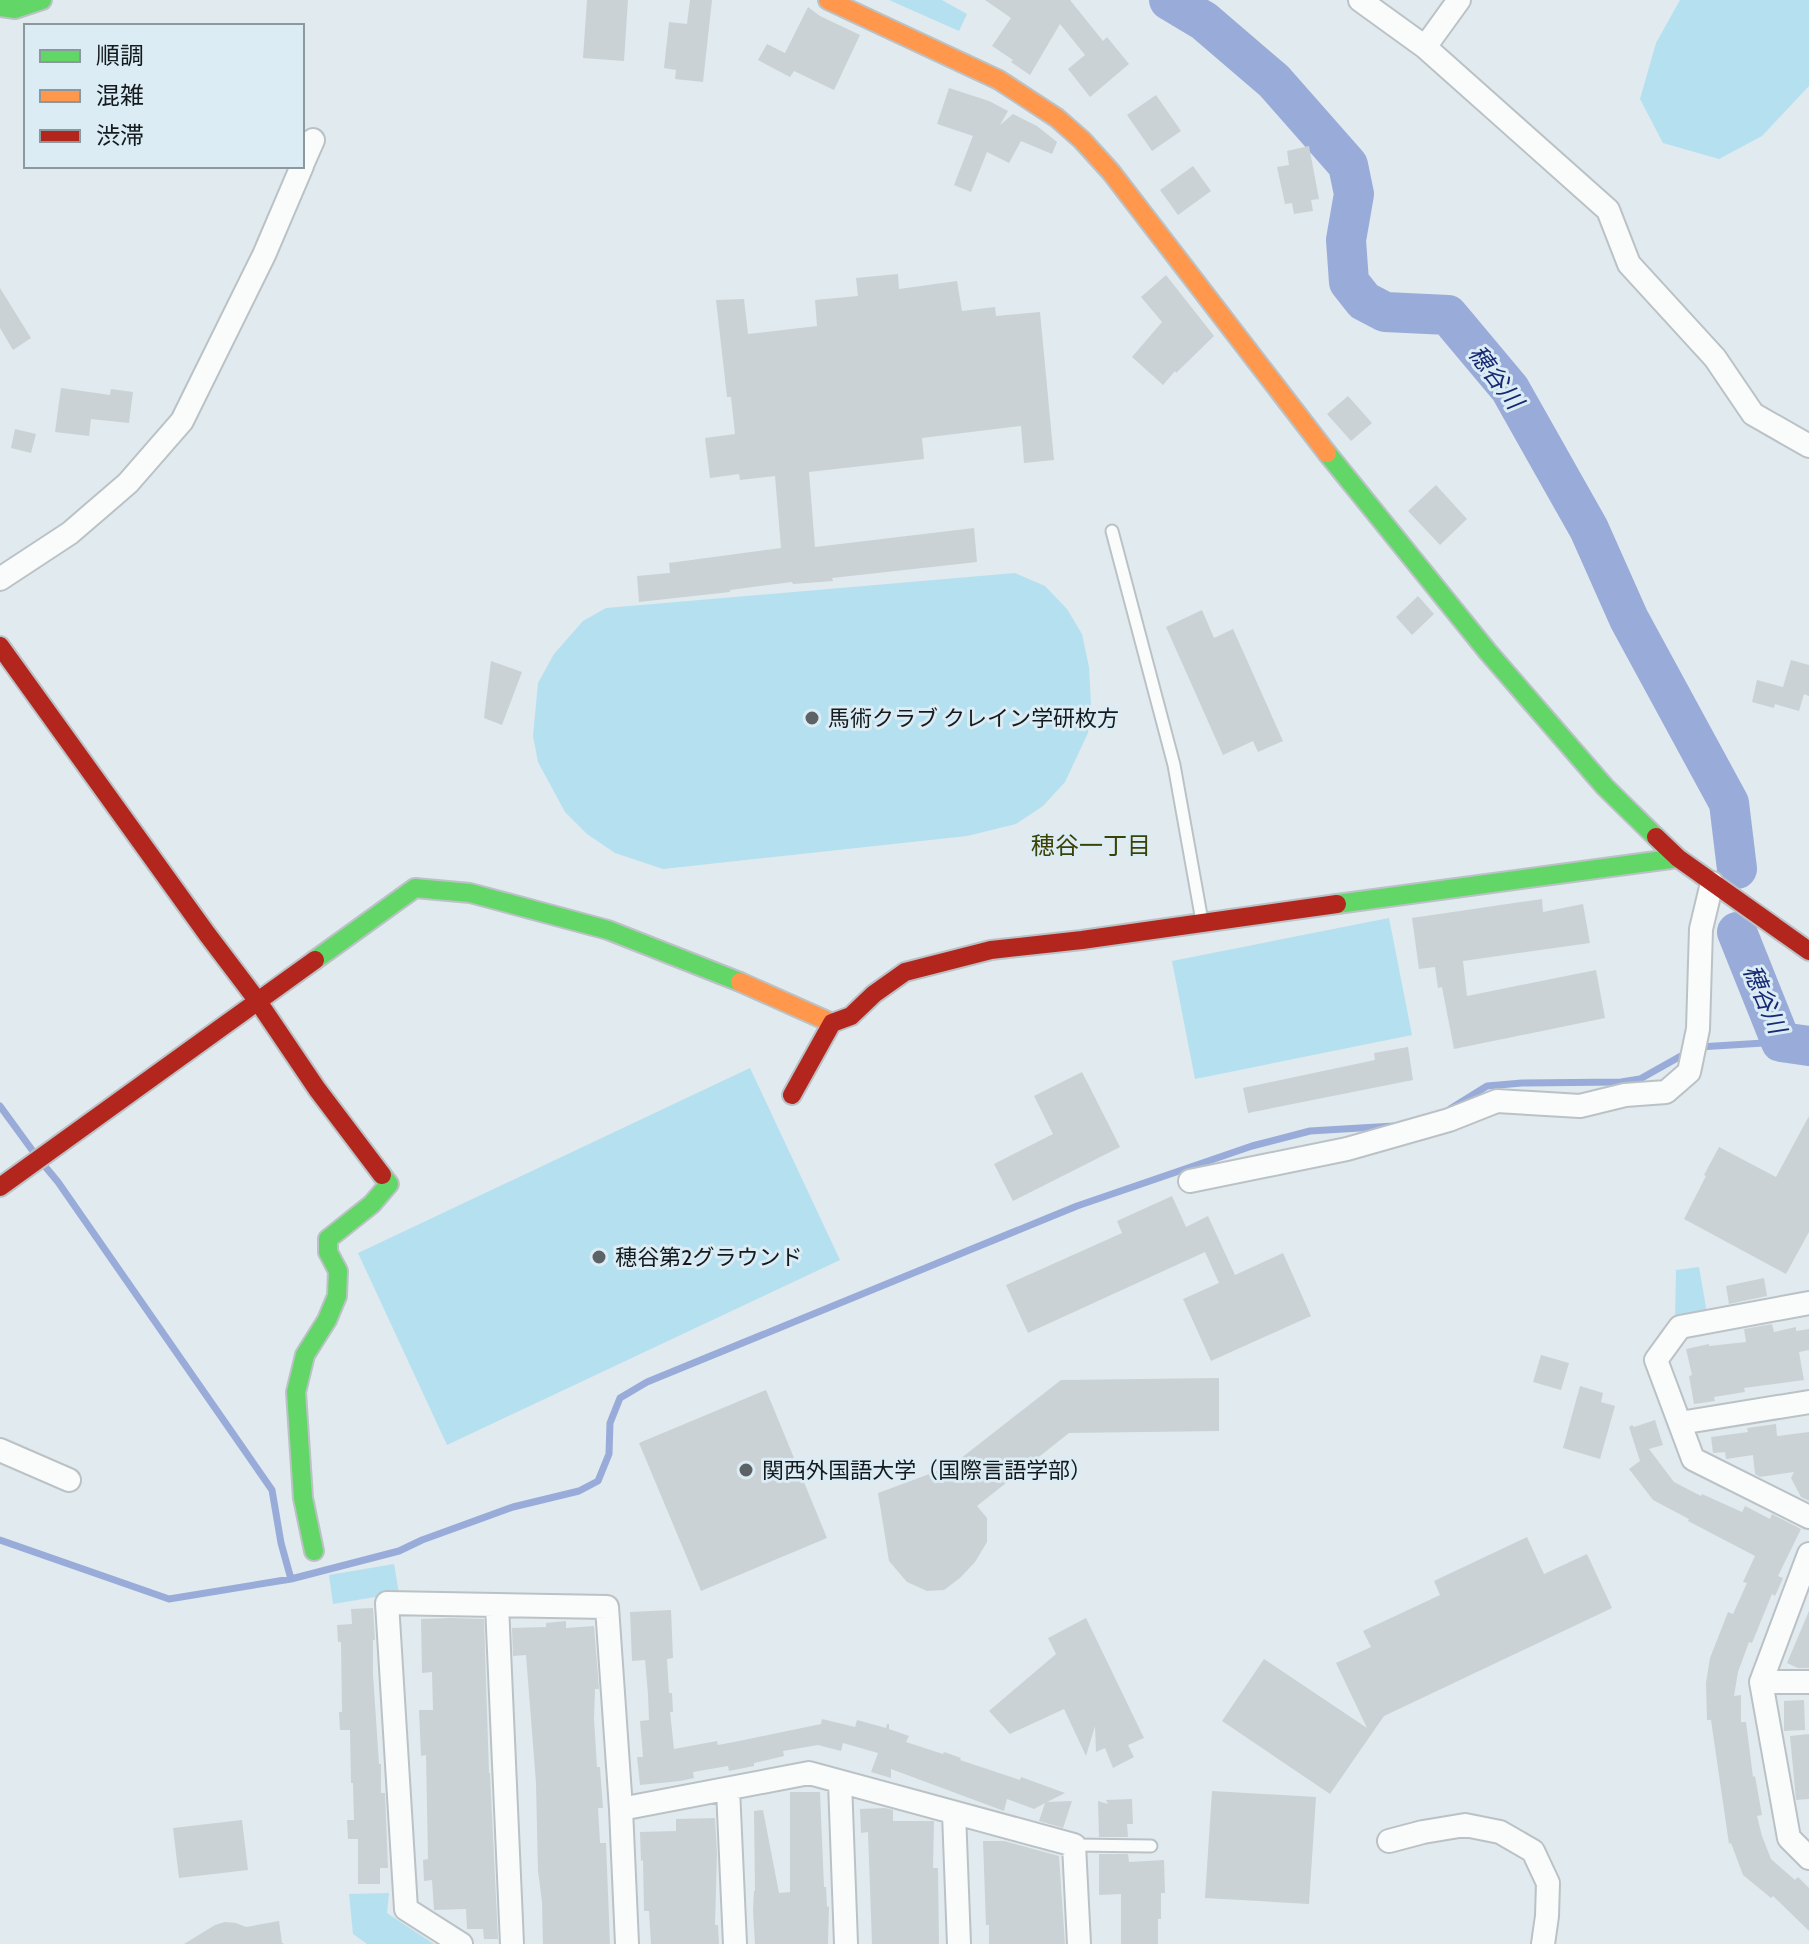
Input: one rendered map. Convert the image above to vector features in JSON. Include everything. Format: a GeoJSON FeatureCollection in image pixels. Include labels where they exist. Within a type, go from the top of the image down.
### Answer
{"type":"FeatureCollection","features":[{"type":"Feature","properties":{"kind":"street"},"geometry":{"type":"LineString","coordinates":[[0,7],[15,9],[42,0]]}},
{"type":"Feature","properties":{"kind":"street"},"geometry":{"type":"LineString","coordinates":[[828,0],[999,80],[1057,118],[1082,140],[1111,172],[1334,463],[1488,652],[1605,787],[1678,858],[1809,951]]}},
{"type":"Feature","properties":{"kind":"street"},"geometry":{"type":"LineString","coordinates":[[1360,0],[1425,47],[1608,210],[1629,264],[1715,358],[1753,414],[1809,446]]}},
{"type":"Feature","properties":{"kind":"street"},"geometry":{"type":"LineString","coordinates":[[1425,47],[1459,0]]}},
{"type":"Feature","properties":{"kind":"street"},"geometry":{"type":"LineString","coordinates":[[304,161],[313,140]]}},
{"type":"Feature","properties":{"kind":"street"},"geometry":{"type":"LineString","coordinates":[[0,579],[70,533],[128,483],[182,421],[264,255],[301,168]]}},
{"type":"Feature","properties":{"kind":"street"},"geometry":{"type":"LineString","coordinates":[[0,646],[257,1000],[317,1089],[389,1184],[372,1204],[328,1239],[328,1252],[338,1271],[337,1296],[327,1320],[305,1355],[296,1392],[303,1498],[314,1551]]}},
{"type":"Feature","properties":{"kind":"street"},"geometry":{"type":"LineString","coordinates":[[792,1095],[832,1023],[851,1016],[874,994],[905,972],[991,950],[1678,858]]}},
{"type":"Feature","properties":{"kind":"street"},"geometry":{"type":"LineString","coordinates":[[1190,1181],[1347,1149],[1449,1120],[1497,1101],[1580,1106],[1625,1095],[1666,1092],[1689,1072],[1698,1029],[1701,929],[1712,883]]}},
{"type":"Feature","properties":{"kind":"street"},"geometry":{"type":"LineString","coordinates":[[0,1187],[415,888],[470,893],[608,930],[756,988],[832,1023]]}},
{"type":"Feature","properties":{"kind":"street"},"geometry":{"type":"LineString","coordinates":[[1809,1303],[1680,1327],[1656,1360],[1693,1459],[1809,1517]]}},
{"type":"Feature","properties":{"kind":"street"},"geometry":{"type":"LineString","coordinates":[[1680,1423],[1809,1402]]}},
{"type":"Feature","properties":{"kind":"street"},"geometry":{"type":"LineString","coordinates":[[0,1450],[69,1480]]}},
{"type":"Feature","properties":{"kind":"street"},"geometry":{"type":"LineString","coordinates":[[1809,1554],[1761,1682],[1789,1838],[1809,1858]]}},
{"type":"Feature","properties":{"kind":"street"},"geometry":{"type":"LineString","coordinates":[[461,1944],[406,1909],[387,1603],[607,1607],[627,1944]]}},
{"type":"Feature","properties":{"kind":"street"},"geometry":{"type":"LineString","coordinates":[[497,1605],[512,1944]]}},
{"type":"Feature","properties":{"kind":"street"},"geometry":{"type":"LineString","coordinates":[[1761,1682],[1809,1682]]}},
{"type":"Feature","properties":{"kind":"street"},"geometry":{"type":"LineString","coordinates":[[621,1809],[809,1773],[1074,1845],[1079,1944]]}},
{"type":"Feature","properties":{"kind":"street"},"geometry":{"type":"LineString","coordinates":[[840,1782],[846,1944]]}},
{"type":"Feature","properties":{"kind":"street"},"geometry":{"type":"LineString","coordinates":[[728,1789],[735,1944]]}},
{"type":"Feature","properties":{"kind":"street"},"geometry":{"type":"LineString","coordinates":[[954,1813],[959,1944]]}},
{"type":"Feature","properties":{"kind":"street"},"geometry":{"type":"LineString","coordinates":[[1389,1841],[1465,1825],[1500,1832],[1533,1851],[1548,1883],[1543,1944]]}},
{"type":"Feature","properties":{"kind":"lane"},"geometry":{"type":"LineString","coordinates":[[1112,531],[1174,765],[1202,922]]}},
{"type":"Feature","properties":{"kind":"lane"},"geometry":{"type":"LineString","coordinates":[[1074,1845],[1151,1846]]}},
{"type":"Feature","properties":{"kind":"shaded area"},"geometry":{"type":"Polygon","coordinates":[[[889,0],[942,0],[967,14],[959,31],[889,0]]]}},
{"type":"Feature","properties":{"kind":"shaded area"},"geometry":{"type":"Polygon","coordinates":[[[1680,0],[1809,0],[1809,86],[1762,136],[1719,159],[1663,143],[1640,99],[1656,43],[1680,0]]]}},
{"type":"Feature","properties":{"kind":"shaded area","name":"馬術クラブ クレイン学研枚方"},"geometry":{"type":"Polygon","coordinates":[[[1015,573],[1045,586],[1067,609],[1082,634],[1089,667],[1091,704],[1088,733],[1065,782],[1043,806],[1016,824],[967,836],[663,869],[615,853],[587,834],[565,812],[538,762],[533,736],[538,683],[554,654],[583,621],[606,608],[1015,573]]]}},
{"type":"Feature","properties":{"kind":"shaded area"},"geometry":{"type":"Polygon","coordinates":[[[1389,918],[1412,1035],[1195,1079],[1172,961],[1389,918]]]}},
{"type":"Feature","properties":{"kind":"shaded area","name":"穂谷第2グラウンド"},"geometry":{"type":"Polygon","coordinates":[[[750,1068],[840,1260],[447,1445],[358,1253],[750,1068]]]}},
{"type":"Feature","properties":{"kind":"shaded area"},"geometry":{"type":"Polygon","coordinates":[[[1699,1267],[1707,1313],[1675,1318],[1676,1270],[1699,1267]]]}},
{"type":"Feature","properties":{"kind":"shaded area"},"geometry":{"type":"Polygon","coordinates":[[[394,1564],[399,1593],[333,1604],[329,1575],[394,1564]]]}},
{"type":"Feature","properties":{"kind":"shaded area"},"geometry":{"type":"Polygon","coordinates":[[[389,1893],[387,1913],[434,1944],[367,1944],[353,1934],[349,1894],[389,1893]]]}},
{"type":"Feature","properties":{"kind":"building"},"geometry":{"type":"Polygon","coordinates":[[[587,0],[628,0],[624,61],[583,58],[587,0]]]}},
{"type":"Feature","properties":{"kind":"building"},"geometry":{"type":"Polygon","coordinates":[[[690,0],[712,0],[703,82],[675,79],[676,70],[664,68],[669,22],[687,24],[690,0]]]}},
{"type":"Feature","properties":{"kind":"building"},"geometry":{"type":"Polygon","coordinates":[[[985,0],[1070,0],[1103,41],[1107,37],[1129,64],[1090,97],[1068,69],[1085,55],[1060,24],[1030,75],[992,46],[1011,18],[985,0]]]}},
{"type":"Feature","properties":{"kind":"building"},"geometry":{"type":"Polygon","coordinates":[[[808,7],[860,35],[834,90],[794,71],[790,77],[758,60],[767,44],[785,53],[808,7]]]}},
{"type":"Feature","properties":{"kind":"building"},"geometry":{"type":"Polygon","coordinates":[[[949,88],[989,101],[1008,111],[1000,125],[1013,114],[1037,126],[1057,142],[1052,154],[1021,141],[1009,163],[987,152],[971,192],[954,185],[973,136],[937,124],[949,88]]]}},
{"type":"Feature","properties":{"kind":"building"},"geometry":{"type":"Polygon","coordinates":[[[1156,95],[1181,131],[1152,151],[1127,115],[1156,95]]]}},
{"type":"Feature","properties":{"kind":"building"},"geometry":{"type":"Polygon","coordinates":[[[1309,146],[1319,199],[1311,200],[1313,211],[1294,214],[1292,203],[1285,204],[1277,167],[1289,165],[1287,151],[1309,146]]]}},
{"type":"Feature","properties":{"kind":"building"},"geometry":{"type":"Polygon","coordinates":[[[1193,166],[1211,191],[1178,215],[1160,190],[1193,166]]]}},
{"type":"Feature","properties":{"kind":"building"},"geometry":{"type":"Polygon","coordinates":[[[898,274],[899,289],[957,281],[962,311],[995,307],[996,316],[1040,312],[1054,460],[1024,463],[1021,426],[922,438],[924,459],[809,472],[815,547],[974,528],[977,562],[639,602],[637,576],[670,573],[669,563],[781,548],[775,476],[740,480],[739,474],[710,478],[705,438],[735,434],[731,397],[727,397],[716,300],[744,299],[748,334],[817,326],[815,300],[858,296],[856,278],[898,274]]]}},
{"type":"Feature","properties":{"kind":"building"},"geometry":{"type":"Polygon","coordinates":[[[1166,275],[1214,336],[1163,385],[1132,357],[1162,322],[1141,297],[1166,275]]]}},
{"type":"Feature","properties":{"kind":"building"},"geometry":{"type":"Polygon","coordinates":[[[0,288],[31,338],[13,350],[0,328],[0,288]]]}},
{"type":"Feature","properties":{"kind":"building"},"geometry":{"type":"Polygon","coordinates":[[[61,388],[110,395],[111,389],[133,392],[129,423],[91,419],[89,436],[55,432],[61,388]]]}},
{"type":"Feature","properties":{"kind":"building"},"geometry":{"type":"Polygon","coordinates":[[[1348,396],[1372,423],[1351,441],[1327,414],[1348,396]]]}},
{"type":"Feature","properties":{"kind":"building"},"geometry":{"type":"Polygon","coordinates":[[[15,429],[36,434],[31,453],[11,448],[15,429]]]}},
{"type":"Feature","properties":{"kind":"building"},"geometry":{"type":"Polygon","coordinates":[[[1436,485],[1467,519],[1440,545],[1408,511],[1436,485]]]}},
{"type":"Feature","properties":{"kind":"building"},"geometry":{"type":"Polygon","coordinates":[[[1418,596],[1434,614],[1412,635],[1396,617],[1418,596]]]}},
{"type":"Feature","properties":{"kind":"building"},"geometry":{"type":"Polygon","coordinates":[[[1202,610],[1214,638],[1233,629],[1283,741],[1258,752],[1253,741],[1223,755],[1166,627],[1202,610]]]}},
{"type":"Feature","properties":{"kind":"building"},"geometry":{"type":"Polygon","coordinates":[[[1791,660],[1809,665],[1809,696],[1804,694],[1799,711],[1752,702],[1757,680],[1783,687],[1791,660]]]}},
{"type":"Feature","properties":{"kind":"building"},"geometry":{"type":"Polygon","coordinates":[[[491,661],[522,672],[502,725],[484,718],[491,661]]]}},
{"type":"Feature","properties":{"kind":"building"},"geometry":{"type":"Polygon","coordinates":[[[1542,899],[1543,912],[1583,904],[1590,943],[1463,961],[1467,996],[1596,970],[1605,1018],[1454,1049],[1435,967],[1419,969],[1412,918],[1542,899]]]}},
{"type":"Feature","properties":{"kind":"building"},"geometry":{"type":"Polygon","coordinates":[[[1408,1047],[1413,1080],[1248,1113],[1243,1088],[1375,1060],[1374,1053],[1408,1047]]]}},
{"type":"Feature","properties":{"kind":"building"},"geometry":{"type":"Polygon","coordinates":[[[1082,1072],[1120,1147],[1013,1201],[994,1164],[1053,1134],[1034,1096],[1082,1072]]]}},
{"type":"Feature","properties":{"kind":"building"},"geometry":{"type":"Polygon","coordinates":[[[1809,1116],[1809,1232],[1786,1274],[1684,1219],[1719,1147],[1776,1177],[1809,1116]]]}},
{"type":"Feature","properties":{"kind":"building"},"geometry":{"type":"Polygon","coordinates":[[[1172,1196],[1186,1227],[1208,1216],[1235,1275],[1283,1253],[1311,1316],[1211,1361],[1183,1299],[1219,1283],[1205,1252],[1028,1333],[1006,1285],[1122,1233],[1117,1221],[1172,1196]]]}},
{"type":"Feature","properties":{"kind":"building"},"geometry":{"type":"Polygon","coordinates":[[[1764,1278],[1767,1296],[1729,1304],[1726,1286],[1764,1278]]]}},
{"type":"Feature","properties":{"kind":"building"},"geometry":{"type":"Polygon","coordinates":[[[1772,1324],[1774,1332],[1796,1327],[1796,1331],[1809,1329],[1809,1350],[1799,1352],[1804,1380],[1744,1388],[1745,1392],[1694,1404],[1686,1349],[1746,1342],[1744,1329],[1772,1324]]]}},
{"type":"Feature","properties":{"kind":"building"},"geometry":{"type":"Polygon","coordinates":[[[1541,1355],[1569,1363],[1561,1390],[1533,1382],[1541,1355]]]}},
{"type":"Feature","properties":{"kind":"building"},"geometry":{"type":"Polygon","coordinates":[[[1219,1378],[1219,1431],[1069,1433],[977,1506],[987,1518],[987,1542],[975,1562],[944,1590],[927,1591],[907,1582],[889,1561],[878,1493],[951,1466],[1061,1380],[1219,1378]]]}},
{"type":"Feature","properties":{"kind":"building"},"geometry":{"type":"Polygon","coordinates":[[[1580,1386],[1603,1393],[1601,1402],[1615,1406],[1600,1459],[1563,1448],[1580,1386]]]}},
{"type":"Feature","properties":{"kind":"building"},"geometry":{"type":"Polygon","coordinates":[[[766,1390],[827,1538],[701,1591],[639,1443],[766,1390]]]}},
{"type":"Feature","properties":{"kind":"building"},"geometry":{"type":"Polygon","coordinates":[[[1655,1420],[1663,1445],[1649,1449],[1674,1482],[1742,1512],[1745,1506],[1770,1519],[1772,1514],[1801,1529],[1778,1576],[1783,1578],[1775,1596],[1772,1594],[1752,1643],[1749,1642],[1738,1672],[1734,1696],[1741,1695],[1741,1722],[1746,1722],[1753,1777],[1762,1815],[1757,1816],[1762,1836],[1771,1859],[1809,1888],[1809,1931],[1773,1896],[1771,1898],[1743,1875],[1729,1844],[1711,1720],[1707,1720],[1706,1683],[1710,1658],[1728,1612],[1733,1614],[1747,1583],[1743,1582],[1755,1556],[1653,1500],[1629,1469],[1640,1461],[1629,1427],[1655,1420]]]}},
{"type":"Feature","properties":{"kind":"building"},"geometry":{"type":"Polygon","coordinates":[[[1776,1424],[1777,1436],[1809,1432],[1809,1501],[1801,1497],[1791,1478],[1794,1472],[1760,1477],[1755,1474],[1753,1455],[1726,1459],[1725,1452],[1713,1453],[1711,1437],[1776,1424]]]}},
{"type":"Feature","properties":{"kind":"building"},"geometry":{"type":"Polygon","coordinates":[[[1527,1537],[1544,1574],[1587,1554],[1612,1608],[1384,1716],[1330,1794],[1222,1721],[1264,1659],[1367,1728],[1336,1663],[1371,1647],[1363,1631],[1440,1595],[1434,1581],[1527,1537]]]}},
{"type":"Feature","properties":{"kind":"building"},"geometry":{"type":"Polygon","coordinates":[[[373,1608],[373,1674],[381,1793],[385,1793],[388,1868],[380,1868],[380,1884],[358,1884],[358,1839],[348,1839],[347,1820],[354,1820],[353,1783],[350,1730],[340,1730],[341,1642],[338,1642],[337,1625],[352,1624],[351,1609],[373,1608]]]}},
{"type":"Feature","properties":{"kind":"building"},"geometry":{"type":"Polygon","coordinates":[[[671,1610],[673,1658],[667,1659],[674,1749],[717,1741],[718,1745],[739,1741],[821,1724],[822,1719],[855,1727],[857,1720],[886,1728],[889,1724],[889,1729],[909,1736],[906,1742],[1065,1793],[1047,1802],[1072,1801],[1063,1828],[1039,1821],[1045,1803],[1034,1809],[1007,1799],[1004,1811],[891,1769],[891,1778],[871,1772],[878,1753],[843,1743],[841,1751],[818,1745],[783,1751],[784,1756],[754,1763],[754,1766],[729,1771],[728,1766],[693,1772],[694,1778],[640,1785],[637,1757],[643,1757],[640,1721],[649,1720],[648,1694],[645,1660],[632,1661],[630,1612],[671,1610]]]}},
{"type":"Feature","properties":{"kind":"building"},"geometry":{"type":"Polygon","coordinates":[[[1809,1611],[1809,1668],[1798,1668],[1787,1663],[1809,1611]]]}},
{"type":"Feature","properties":{"kind":"building"},"geometry":{"type":"Polygon","coordinates":[[[1086,1618],[1144,1738],[1128,1745],[1134,1757],[1113,1768],[1105,1748],[1096,1752],[1095,1726],[1086,1756],[1064,1709],[1010,1734],[989,1711],[1056,1654],[1048,1638],[1086,1618]]]}},
{"type":"Feature","properties":{"kind":"building"},"geometry":{"type":"Polygon","coordinates":[[[421,1619],[484,1619],[498,1939],[484,1939],[483,1929],[467,1929],[466,1909],[434,1910],[432,1880],[424,1881],[423,1860],[428,1859],[426,1755],[421,1756],[419,1710],[433,1710],[432,1672],[422,1673],[421,1619]]]}},
{"type":"Feature","properties":{"kind":"building"},"geometry":{"type":"Polygon","coordinates":[[[566,1621],[566,1628],[594,1626],[599,1689],[595,1689],[594,1719],[603,1808],[598,1808],[600,1843],[606,1843],[610,1944],[543,1944],[536,1783],[526,1655],[513,1656],[512,1628],[546,1627],[546,1623],[566,1621]]]}},
{"type":"Feature","properties":{"kind":"building"},"geometry":{"type":"Polygon","coordinates":[[[1804,1700],[1805,1730],[1784,1731],[1784,1701],[1804,1700]]]}},
{"type":"Feature","properties":{"kind":"building"},"geometry":{"type":"Polygon","coordinates":[[[1809,1734],[1809,1799],[1796,1800],[1790,1736],[1809,1734]]]}},
{"type":"Feature","properties":{"kind":"building"},"geometry":{"type":"Polygon","coordinates":[[[1212,1791],[1316,1797],[1309,1904],[1205,1898],[1212,1791]]]}},
{"type":"Feature","properties":{"kind":"building"},"geometry":{"type":"Polygon","coordinates":[[[790,1792],[820,1792],[824,1887],[829,1906],[828,1944],[755,1944],[754,1811],[763,1810],[779,1893],[790,1892],[790,1792]]]}},
{"type":"Feature","properties":{"kind":"building"},"geometry":{"type":"Polygon","coordinates":[[[1132,1799],[1133,1824],[1127,1824],[1128,1837],[1099,1837],[1098,1801],[1108,1804],[1106,1800],[1132,1799]]]}},
{"type":"Feature","properties":{"kind":"building"},"geometry":{"type":"Polygon","coordinates":[[[860,1809],[893,1810],[893,1821],[934,1821],[933,1868],[938,1868],[939,1944],[872,1944],[868,1832],[861,1833],[860,1809]]]}},
{"type":"Feature","properties":{"kind":"building"},"geometry":{"type":"Polygon","coordinates":[[[715,1818],[715,1925],[718,1925],[719,1944],[651,1944],[649,1911],[644,1911],[640,1832],[676,1831],[676,1819],[715,1818]]]}},
{"type":"Feature","properties":{"kind":"building"},"geometry":{"type":"Polygon","coordinates":[[[242,1820],[248,1870],[179,1878],[173,1828],[242,1820]]]}},
{"type":"Feature","properties":{"kind":"building"},"geometry":{"type":"Polygon","coordinates":[[[983,1841],[1004,1841],[1059,1856],[1065,1944],[989,1944],[983,1841]]]}},
{"type":"Feature","properties":{"kind":"building"},"geometry":{"type":"Polygon","coordinates":[[[1099,1854],[1128,1854],[1129,1862],[1164,1860],[1165,1893],[1161,1893],[1158,1944],[1121,1944],[1121,1894],[1099,1895],[1099,1854]]]}},
{"type":"Feature","properties":{"kind":"building"},"geometry":{"type":"Polygon","coordinates":[[[279,1921],[282,1943],[285,1944],[184,1944],[225,1922],[246,1927],[279,1921]]]}},
{"type":"Feature","properties":{"kind":"waterway","name":"穂谷川"},"geometry":{"type":"LineString","coordinates":[[1169,0],[1204,21],[1274,81],[1348,165],[1354,194],[1346,240],[1349,282],[1364,301],[1385,312],[1448,315],[1510,389],[1589,529],[1629,619],[1729,803],[1737,869]]}},
{"type":"Feature","properties":{"kind":"waterway","name":"穂谷川"},"geometry":{"type":"LineString","coordinates":[[1737,932],[1781,1042],[1809,1046]]}},
{"type":"Feature","properties":{"kind":"waterway"},"geometry":{"type":"LineString","coordinates":[[1699,1047],[1781,1042]]}},
{"type":"Feature","properties":{"kind":"waterway"},"geometry":{"type":"LineString","coordinates":[[1450,1109],[1487,1086],[1640,1079],[1688,1052]]}},
{"type":"Feature","properties":{"kind":"waterway"},"geometry":{"type":"LineString","coordinates":[[0,1106],[35,1154]]}},
{"type":"Feature","properties":{"kind":"waterway"},"geometry":{"type":"LineString","coordinates":[[0,1540],[169,1599],[291,1579],[399,1551],[513,1507],[579,1491],[598,1481],[609,1454],[610,1423],[620,1398],[647,1382],[1077,1206],[1252,1146],[1310,1131],[1394,1126]]}},
{"type":"Feature","properties":{"kind":"waterway"},"geometry":{"type":"LineString","coordinates":[[43,1164],[272,1490],[291,1579]]}},
{"type":"Feature","properties":{"kind":"traffic: fast"},"geometry":{"type":"LineString","coordinates":[[0,7],[15,9],[42,0]]}},
{"type":"Feature","properties":{"kind":"traffic: fast"},"geometry":{"type":"LineString","coordinates":[[1327,453],[1488,652],[1605,787],[1656,837]]}},
{"type":"Feature","properties":{"kind":"traffic: fast"},"geometry":{"type":"LineString","coordinates":[[1337,904],[1678,858]]}},
{"type":"Feature","properties":{"kind":"traffic: fast"},"geometry":{"type":"LineString","coordinates":[[315,960],[415,888],[470,893],[608,930],[740,982]]}},
{"type":"Feature","properties":{"kind":"traffic: fast"},"geometry":{"type":"LineString","coordinates":[[314,1551],[303,1498],[296,1392],[305,1355],[327,1320],[337,1296],[338,1271],[328,1252],[328,1239],[372,1204],[389,1184],[382,1175]]}},
{"type":"Feature","properties":{"kind":"traffic: slow"},"geometry":{"type":"LineString","coordinates":[[828,0],[999,80],[1057,118],[1082,140],[1111,172],[1327,453]]}},
{"type":"Feature","properties":{"kind":"traffic: slow"},"geometry":{"type":"LineString","coordinates":[[740,982],[832,1023]]}},
{"type":"Feature","properties":{"kind":"traffic: jam"},"geometry":{"type":"LineString","coordinates":[[0,646],[382,1175]]}},
{"type":"Feature","properties":{"kind":"traffic: jam"},"geometry":{"type":"LineString","coordinates":[[1656,837],[1678,858],[1809,951]]}},
{"type":"Feature","properties":{"kind":"traffic: jam"},"geometry":{"type":"LineString","coordinates":[[792,1095],[832,1023],[851,1016],[874,994],[905,972],[991,950],[1337,904]]}},
{"type":"Feature","properties":{"kind":"traffic: jam"},"geometry":{"type":"LineString","coordinates":[[0,1187],[315,960]]}},
{"type":"Feature","properties":{"kind":"place","name":"馬術クラブ クレイン学研枚方"},"geometry":{"type":"Point","coordinates":[812,718]}},
{"type":"Feature","properties":{"kind":"place","name":"穂谷第2グラウンド"},"geometry":{"type":"Point","coordinates":[599,1257]}},
{"type":"Feature","properties":{"kind":"place","name":"関西外国語大学（国際言語学部）"},"geometry":{"type":"Point","coordinates":[746,1470]}},
{"type":"Feature","properties":{"kind":"district","name":"穂谷一丁目"},"geometry":{"type":"Point","coordinates":[1091,845]}}]}
